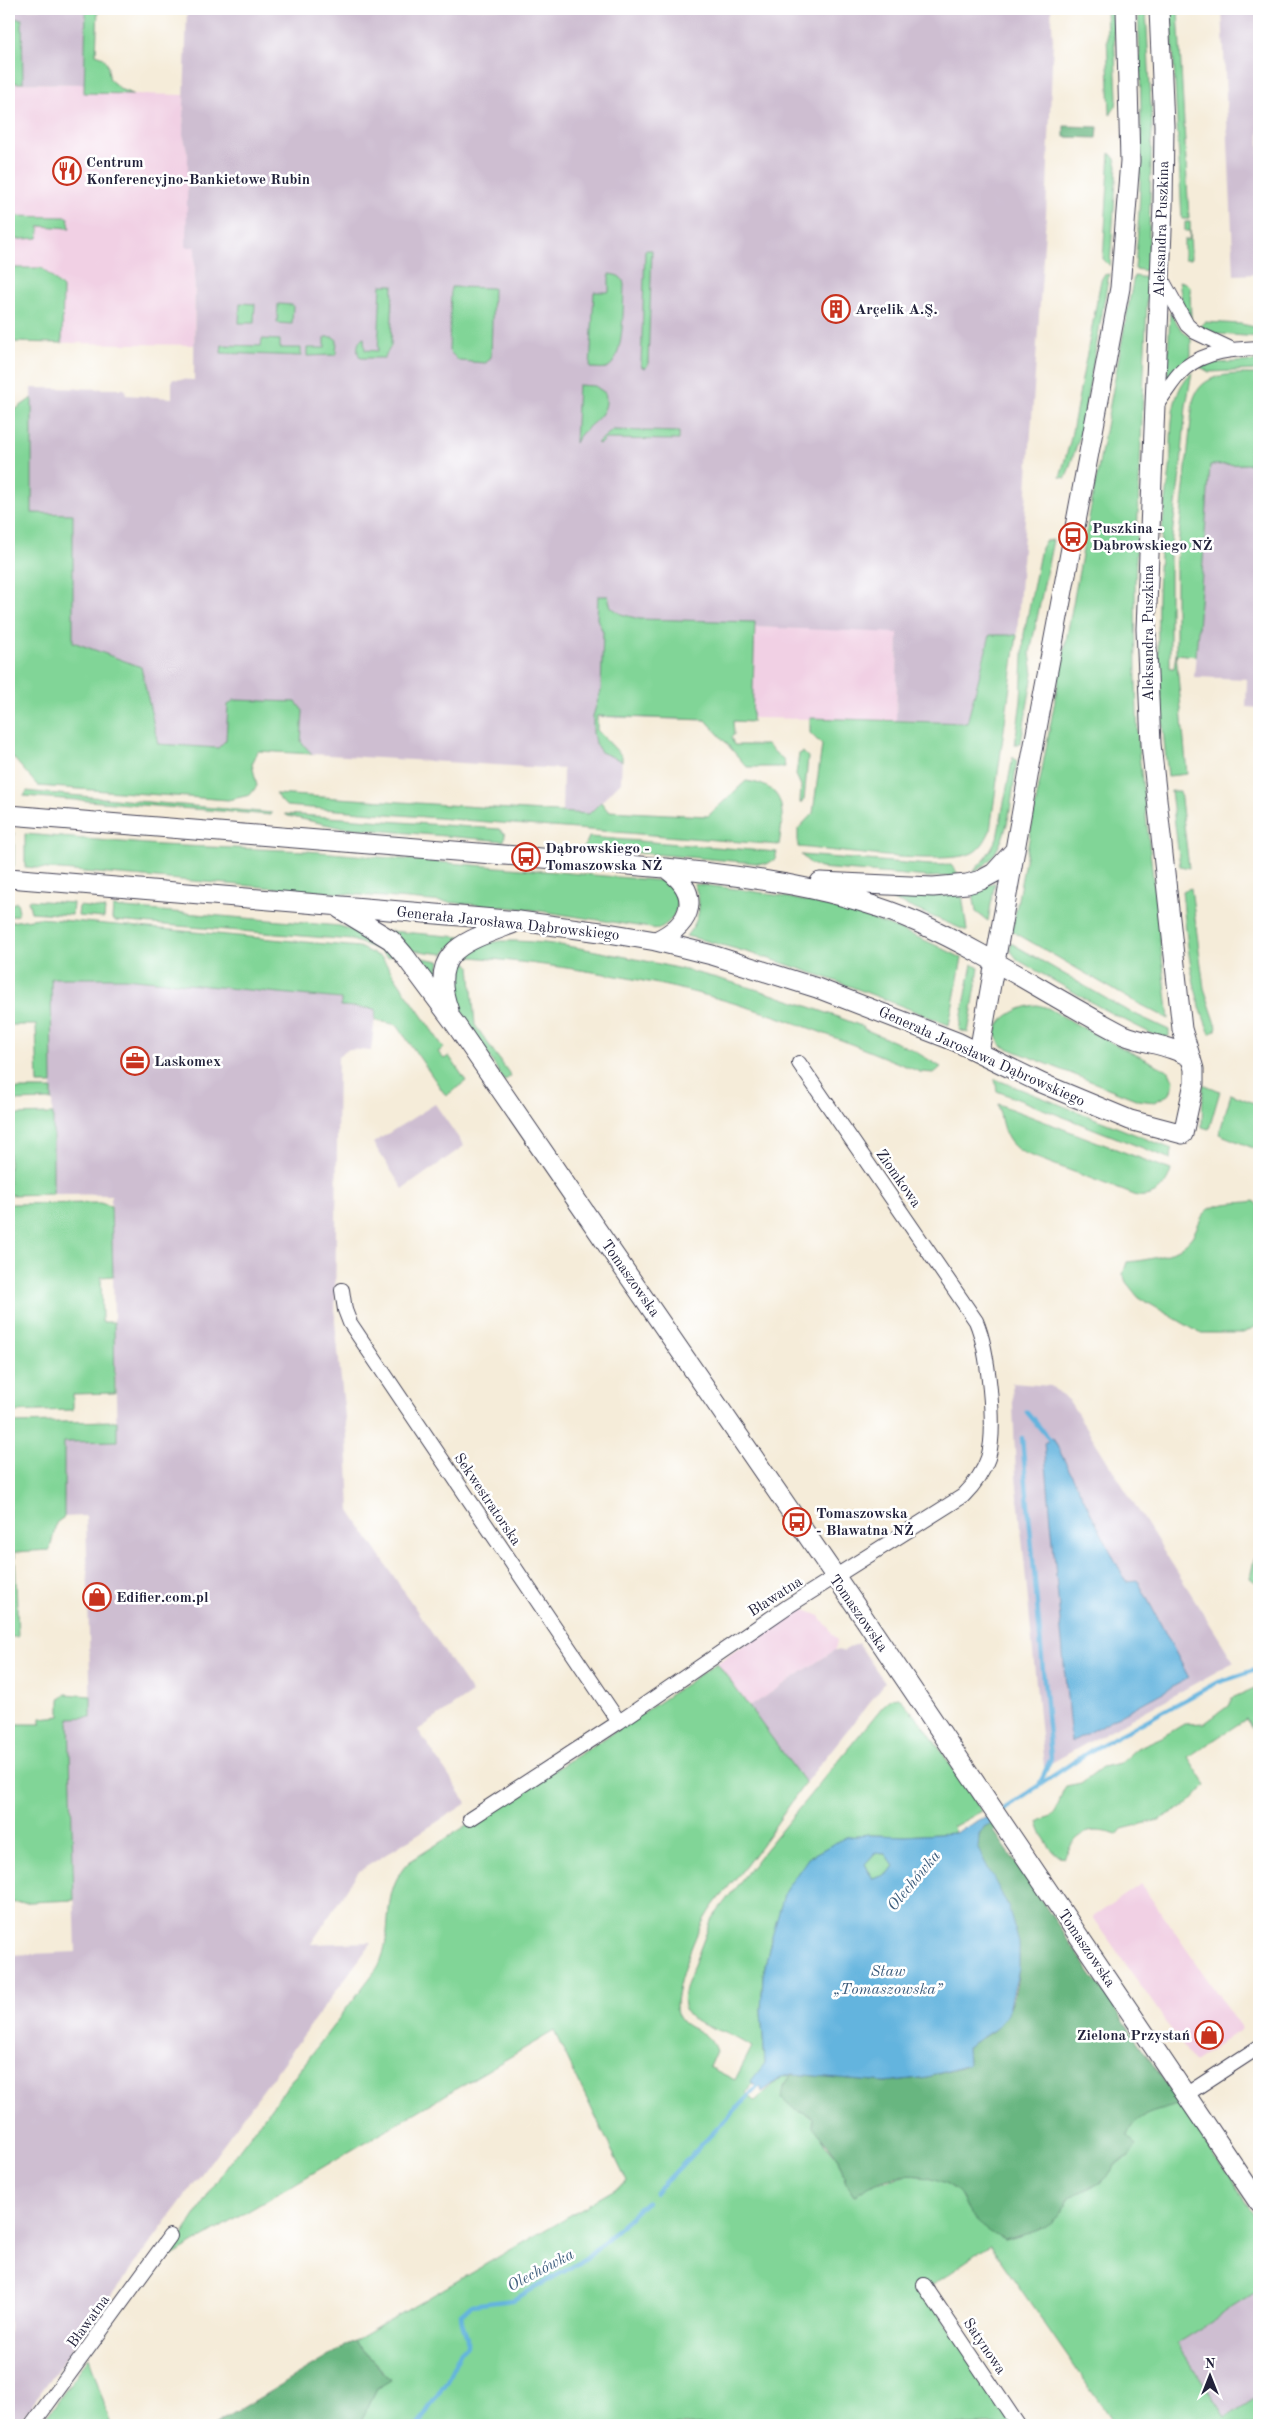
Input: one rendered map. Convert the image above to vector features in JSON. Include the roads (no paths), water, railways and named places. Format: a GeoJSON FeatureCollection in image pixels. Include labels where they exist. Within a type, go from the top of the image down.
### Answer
{"type":"FeatureCollection","features":[{"type":"Feature","properties":{"kind":"main road"},"geometry":{"type":"LineString","coordinates":[[979,1052],[1014,852],[1122,280],[1130,161],[1126,9]]}},
{"type":"Feature","properties":{"kind":"main road","name":"Aleksandra Puszkina"},"geometry":{"type":"LineString","coordinates":[[1158,9],[1164,126],[1160,275],[1146,603],[1150,737],[1182,1029],[1191,1058],[1194,1083],[1183,1134]]}},
{"type":"Feature","properties":{"kind":"main road"},"geometry":{"type":"LineString","coordinates":[[9,815],[665,868],[783,882],[817,888],[883,909],[939,932],[1124,1036],[1143,1043],[1173,1049],[1191,1058]]}},
{"type":"Feature","properties":{"kind":"main road"},"geometry":{"type":"LineString","coordinates":[[783,882],[933,886],[967,884],[981,880],[994,873],[1014,852]]}},
{"type":"Feature","properties":{"kind":"main road"},"geometry":{"type":"LineString","coordinates":[[656,941],[671,934],[680,926],[688,912],[685,889],[681,881],[665,868]]}},
{"type":"Feature","properties":{"kind":"main road","name":"Generała Jarosława Dąbrowskiego"},"geometry":{"type":"LineString","coordinates":[[9,878],[519,921],[656,941],[712,955],[817,988],[979,1052],[1040,1083],[1130,1120],[1183,1134]]}},
{"type":"Feature","properties":{"kind":"main road","name":"Tomaszowska"},"geometry":{"type":"LineString","coordinates":[[334,906],[391,940],[456,1025],[992,1807],[1259,2202]]}},
{"type":"Feature","properties":{"kind":"main road","name":"Tomaszowska"},"geometry":{"type":"LineString","coordinates":[[456,1025],[448,1006],[444,988],[444,976],[449,958],[455,950],[470,939],[519,921]]}},
{"type":"Feature","properties":{"kind":"street"},"geometry":{"type":"LineString","coordinates":[[1160,275],[1187,325],[1195,332],[1231,349]]}},
{"type":"Feature","properties":{"kind":"street"},"geometry":{"type":"LineString","coordinates":[[1154,409],[1184,369],[1196,361],[1231,349],[1259,348]]}},
{"type":"Feature","properties":{"kind":"street","name":"Ziomkowa"},"geometry":{"type":"LineString","coordinates":[[800,1063],[971,1311]]}},
{"type":"Feature","properties":{"kind":"street","name":"Sekwestratorska"},"geometry":{"type":"LineString","coordinates":[[342,1290],[344,1310],[350,1323],[619,1722]]}},
{"type":"Feature","properties":{"kind":"street","name":"Bławatna"},"geometry":{"type":"LineString","coordinates":[[470,1819],[619,1722],[756,1627],[963,1496],[975,1484],[984,1470],[991,1443],[990,1405],[983,1340],[971,1311]]}},
{"type":"Feature","properties":{"kind":"street"},"geometry":{"type":"LineString","coordinates":[[1187,2094],[1259,2047]]}},
{"type":"Feature","properties":{"kind":"street","name":"Bławatna"},"geometry":{"type":"LineString","coordinates":[[32,2425],[170,2236]]}},
{"type":"Feature","properties":{"kind":"street","name":"Satynowa"},"geometry":{"type":"LineString","coordinates":[[924,2285],[1018,2425]]}},
{"type":"Feature","properties":{"kind":"water"},"geometry":{"type":"Polygon","coordinates":[[[1053,1438],[1126,1582],[1138,1581],[1189,1678],[1071,1742],[1044,1443],[1053,1438]]]}},
{"type":"Feature","properties":{"kind":"water","name":"Staw „Tomaszowska”"},"geometry":{"type":"Polygon","coordinates":[[[987,1816],[992,1823],[984,1827],[979,1835],[978,1849],[1008,1906],[1019,1943],[1019,1969],[1008,2014],[995,2029],[967,2047],[968,2065],[928,2077],[885,2082],[792,2074],[782,2077],[762,2092],[760,2085],[753,2085],[751,2081],[765,2063],[761,2011],[763,1975],[785,1891],[809,1857],[846,1837],[955,1833],[987,1816]],[[875,1853],[865,1864],[873,1879],[888,1874],[894,1866],[885,1854],[875,1853]]]}},
{"type":"Feature","properties":{"kind":"waterway"},"geometry":{"type":"LineString","coordinates":[[1027,1412],[1050,1440]]}},
{"type":"Feature","properties":{"kind":"waterway"},"geometry":{"type":"LineString","coordinates":[[1022,1438],[1051,1758],[1040,1783]]}},
{"type":"Feature","properties":{"kind":"waterway","name":"Olechówka"},"geometry":{"type":"LineString","coordinates":[[1001,1811],[1090,1751],[1216,1683],[1259,1669]]}},
{"type":"Feature","properties":{"kind":"waterway","name":"Olechówka"},"geometry":{"type":"LineString","coordinates":[[655,2193],[763,2081]]}},
{"type":"Feature","properties":{"kind":"waterway","name":"Olechówka"},"geometry":{"type":"LineString","coordinates":[[418,2425],[446,2382],[461,2351],[467,2345],[461,2314],[471,2305],[513,2300],[586,2259],[646,2202]]}},
{"type":"Feature","properties":{"kind":"place","name":"Centrum Konferencyjno-Bankietowe Rubin"},"geometry":{"type":"Point","coordinates":[67,171]}},
{"type":"Feature","properties":{"kind":"place","name":"Arçelik A.Ş."},"geometry":{"type":"Point","coordinates":[836,309]}},
{"type":"Feature","properties":{"kind":"place","name":"Puszkina - Dąbrowskiego NŻ"},"geometry":{"type":"Point","coordinates":[1073,537]}},
{"type":"Feature","properties":{"kind":"place","name":"Dąbrowskiego - Tomaszowska NŻ"},"geometry":{"type":"Point","coordinates":[526,857]}},
{"type":"Feature","properties":{"kind":"place","name":"Laskomex"},"geometry":{"type":"Point","coordinates":[135,1061]}},
{"type":"Feature","properties":{"kind":"place","name":"Tomaszowska - Bławatna NŻ"},"geometry":{"type":"Point","coordinates":[797,1522]}},
{"type":"Feature","properties":{"kind":"place","name":"Edifier.com.pl"},"geometry":{"type":"Point","coordinates":[97,1597]}},
{"type":"Feature","properties":{"kind":"place","name":"Zielona Przystań"},"geometry":{"type":"Point","coordinates":[1209,2035]}}]}
